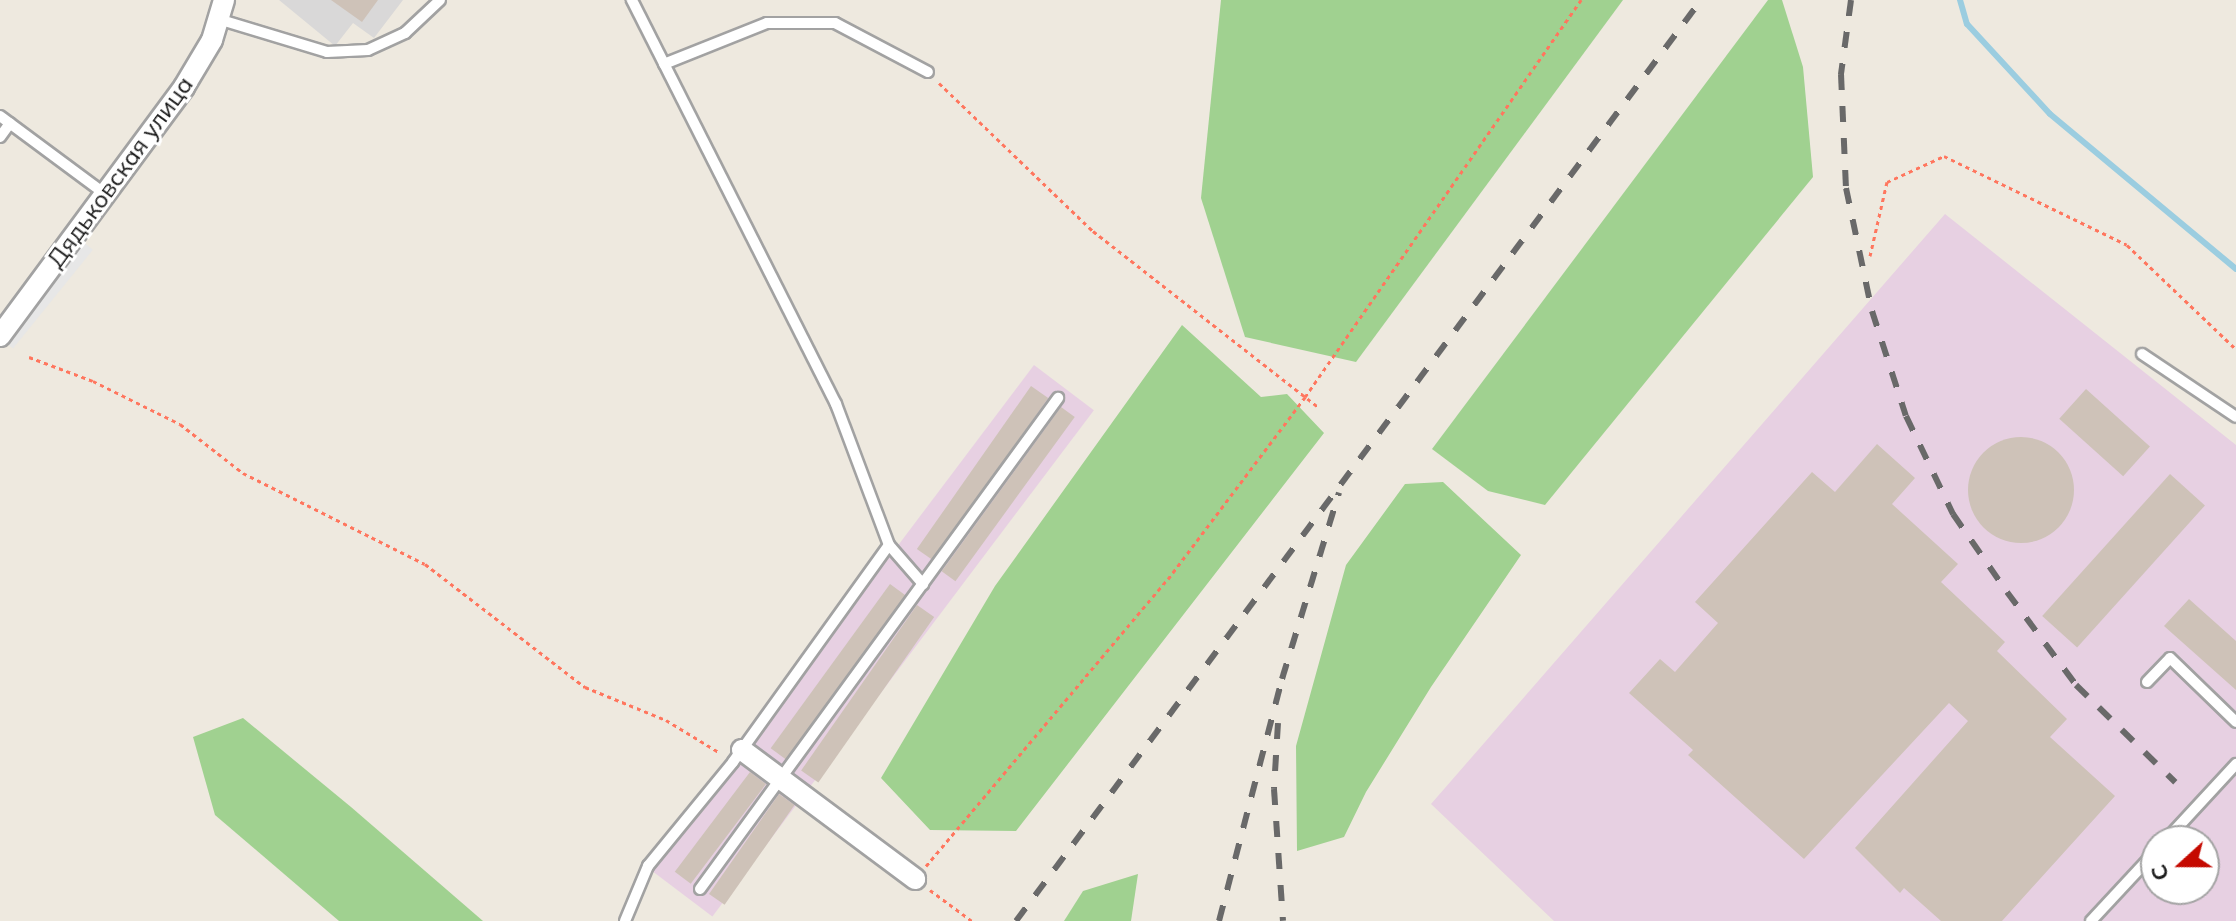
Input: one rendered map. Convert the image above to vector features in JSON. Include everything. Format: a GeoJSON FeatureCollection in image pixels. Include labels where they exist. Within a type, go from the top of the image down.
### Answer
{"type":"FeatureCollection","features":[{"type":"Feature","properties":{"kind":"street","name":"Дядьковская улица"},"geometry":{"type":"LineString","coordinates":[[0,336],[184,87],[221,10]]}},
{"type":"Feature","properties":{"kind":"street"},"geometry":{"type":"LineString","coordinates":[[738,756],[781,779],[915,879]]}},
{"type":"Feature","properties":{"kind":"lane"},"geometry":{"type":"LineString","coordinates":[[221,10],[327,52],[368,50],[405,33],[440,0]]}},
{"type":"Feature","properties":{"kind":"lane"},"geometry":{"type":"LineString","coordinates":[[632,0],[836,404],[889,545],[923,584]]}},
{"type":"Feature","properties":{"kind":"lane"},"geometry":{"type":"LineString","coordinates":[[664,64],[767,23],[835,23],[928,72]]}},
{"type":"Feature","properties":{"kind":"lane"},"geometry":{"type":"LineString","coordinates":[[0,116],[105,194]]}},
{"type":"Feature","properties":{"kind":"lane"},"geometry":{"type":"LineString","coordinates":[[0,137],[10,123]]}},
{"type":"Feature","properties":{"kind":"lane"},"geometry":{"type":"LineString","coordinates":[[2142,354],[2236,417]]}},
{"type":"Feature","properties":{"kind":"lane"},"geometry":{"type":"LineString","coordinates":[[700,889],[1058,398]]}},
{"type":"Feature","properties":{"kind":"lane"},"geometry":{"type":"LineString","coordinates":[[625,921],[648,866],[738,756],[889,545]]}},
{"type":"Feature","properties":{"kind":"lane"},"geometry":{"type":"LineString","coordinates":[[2147,682],[2170,658],[2236,722]]}},
{"type":"Feature","properties":{"kind":"lane"},"geometry":{"type":"LineString","coordinates":[[2180,825],[2236,764]]}},
{"type":"Feature","properties":{"kind":"lane"},"geometry":{"type":"LineString","coordinates":[[2091,921],[2140,868]]}},
{"type":"Feature","properties":{"kind":"path"},"geometry":{"type":"LineString","coordinates":[[972,921],[915,879],[1168,579],[1305,397],[1581,0]]}},
{"type":"Feature","properties":{"kind":"path"},"geometry":{"type":"LineString","coordinates":[[928,72],[1093,231],[1318,407]]}},
{"type":"Feature","properties":{"kind":"path"},"geometry":{"type":"LineString","coordinates":[[1870,256],[1887,182],[1944,156],[2127,245],[2236,349]]}},
{"type":"Feature","properties":{"kind":"path"},"geometry":{"type":"LineString","coordinates":[[29,357],[93,381],[180,424],[243,473],[425,564],[585,687],[666,720],[738,756]]}},
{"type":"Feature","properties":{"kind":"shaded area"},"geometry":{"type":"Polygon","coordinates":[[[279,0],[403,0],[374,38],[353,23],[335,46],[279,0]]]}},
{"type":"Feature","properties":{"kind":"shaded area"},"geometry":{"type":"Polygon","coordinates":[[[1945,214],[2236,445],[2236,921],[1554,921],[1431,804],[1945,214]]]}},
{"type":"Feature","properties":{"kind":"shaded area"},"geometry":{"type":"Polygon","coordinates":[[[82,241],[93,250],[13,349],[2,340],[82,241]]]}},
{"type":"Feature","properties":{"kind":"shaded area"},"geometry":{"type":"Polygon","coordinates":[[[1034,365],[1094,410],[712,916],[652,871],[1034,365]]]}},
{"type":"Feature","properties":{"kind":"green space"},"geometry":{"type":"Polygon","coordinates":[[[1221,0],[1623,0],[1356,362],[1245,337],[1201,198],[1221,0]]]}},
{"type":"Feature","properties":{"kind":"green space"},"geometry":{"type":"Polygon","coordinates":[[[1768,0],[1782,0],[1803,67],[1813,177],[1545,505],[1488,491],[1432,449],[1768,0]]]}},
{"type":"Feature","properties":{"kind":"green space"},"geometry":{"type":"Polygon","coordinates":[[[1182,325],[1261,397],[1287,394],[1324,433],[1016,831],[930,830],[881,778],[995,586],[1182,325]]]}},
{"type":"Feature","properties":{"kind":"green space"},"geometry":{"type":"Polygon","coordinates":[[[1443,482],[1521,555],[1431,687],[1366,792],[1344,837],[1297,851],[1296,746],[1346,565],[1405,484],[1443,482]]]}},
{"type":"Feature","properties":{"kind":"green space"},"geometry":{"type":"Polygon","coordinates":[[[243,718],[483,921],[339,921],[215,815],[193,737],[243,718]]]}},
{"type":"Feature","properties":{"kind":"green space"},"geometry":{"type":"Polygon","coordinates":[[[1138,874],[1131,921],[1064,921],[1083,891],[1138,874]]]}},
{"type":"Feature","properties":{"kind":"building"},"geometry":{"type":"Polygon","coordinates":[[[331,0],[378,0],[362,22],[331,0]]]}},
{"type":"Feature","properties":{"kind":"building"},"geometry":{"type":"Polygon","coordinates":[[[1031,386],[1048,398],[934,561],[917,549],[1031,386]]]}},
{"type":"Feature","properties":{"kind":"building"},"geometry":{"type":"Polygon","coordinates":[[[2086,389],[2150,447],[2123,476],[2059,419],[2086,389]]]}},
{"type":"Feature","properties":{"kind":"building"},"geometry":{"type":"Polygon","coordinates":[[[1061,407],[1075,417],[955,581],[942,571],[1061,407]]]}},
{"type":"Feature","properties":{"kind":"building"},"geometry":{"type":"Polygon","coordinates":[[[2021,437],[2041,441],[2059,452],[2070,470],[2074,490],[2070,510],[2059,528],[2041,539],[2021,543],[2001,539],[1983,528],[1972,510],[1968,490],[1972,470],[1983,452],[2001,441],[2021,437]]]}},
{"type":"Feature","properties":{"kind":"building"},"geometry":{"type":"Polygon","coordinates":[[[1877,444],[1915,478],[1892,504],[1958,564],[1941,582],[2005,642],[1997,651],[2067,719],[2050,737],[2115,796],[2002,921],[1941,921],[1904,888],[1900,893],[1855,848],[1968,721],[1949,703],[1804,859],[1688,755],[1693,750],[1629,693],[1660,659],[1675,672],[1718,623],[1695,602],[1812,472],[1835,492],[1877,444]]]}},
{"type":"Feature","properties":{"kind":"building"},"geometry":{"type":"Polygon","coordinates":[[[2170,474],[2205,505],[2077,647],[2042,616],[2170,474]]]}},
{"type":"Feature","properties":{"kind":"building"},"geometry":{"type":"Polygon","coordinates":[[[890,584],[905,595],[786,759],[771,748],[890,584]]]}},
{"type":"Feature","properties":{"kind":"building"},"geometry":{"type":"Polygon","coordinates":[[[2189,599],[2236,641],[2236,690],[2164,626],[2189,599]]]}},
{"type":"Feature","properties":{"kind":"building"},"geometry":{"type":"Polygon","coordinates":[[[917,605],[934,617],[818,783],[801,770],[917,605]]]}},
{"type":"Feature","properties":{"kind":"building"},"geometry":{"type":"Polygon","coordinates":[[[750,772],[766,784],[691,884],[675,872],[750,772]]]}},
{"type":"Feature","properties":{"kind":"building"},"geometry":{"type":"Polygon","coordinates":[[[779,794],[795,805],[725,905],[709,894],[779,794]]]}},
{"type":"Feature","properties":{"kind":"waterway"},"geometry":{"type":"LineString","coordinates":[[1960,0],[1967,24],[2050,114],[2236,269]]}},
{"type":"Feature","properties":{"kind":"railway"},"geometry":{"type":"LineString","coordinates":[[1016,921],[1701,0]]}},
{"type":"Feature","properties":{"kind":"railway"},"geometry":{"type":"LineString","coordinates":[[1851,0],[1841,74],[1846,188],[1872,311],[1906,416],[1953,514],[2007,592],[2076,685],[2175,782]]}},
{"type":"Feature","properties":{"kind":"railway"},"geometry":{"type":"LineString","coordinates":[[1219,921],[1282,679],[1339,492]]}},
{"type":"Feature","properties":{"kind":"railway"},"geometry":{"type":"LineString","coordinates":[[1278,723],[1274,789],[1283,921]]}}]}
